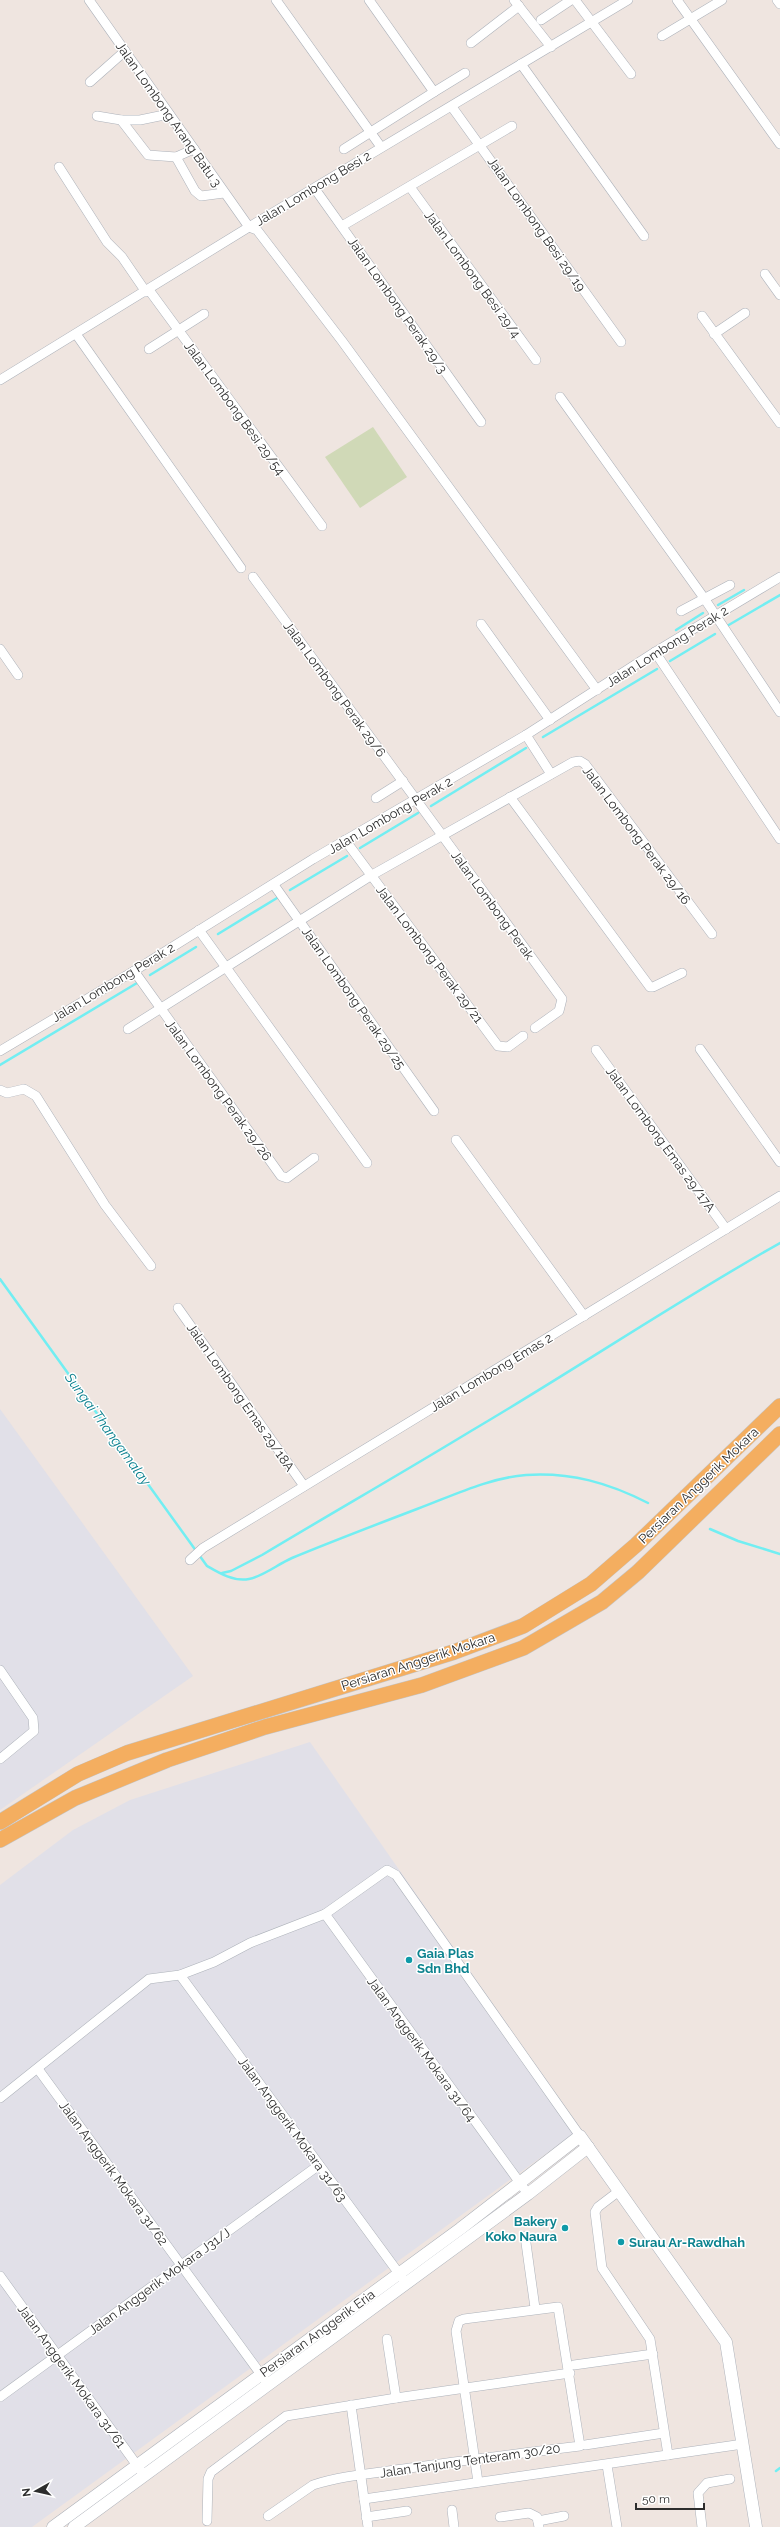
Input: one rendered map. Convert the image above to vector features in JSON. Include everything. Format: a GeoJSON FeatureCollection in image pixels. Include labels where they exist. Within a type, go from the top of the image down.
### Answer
{"type":"FeatureCollection","features":[{"type":"Feature","properties":{"kind":"main road","name":"Persiaran Anggerik Mokara"},"geometry":{"type":"LineString","coordinates":[[0,1822],[78,1774],[127,1753],[454,1652],[523,1626],[591,1584],[642,1539],[780,1406]]}},
{"type":"Feature","properties":{"kind":"main road","name":"Persiaran Anggerik Mokara"},"geometry":{"type":"LineString","coordinates":[[0,1840],[75,1798],[168,1760],[265,1727],[422,1685],[523,1648],[596,1606],[638,1572],[780,1434]]}},
{"type":"Feature","properties":{"kind":"street","name":"Jalan Lombong Arang Batu 3"},"geometry":{"type":"LineString","coordinates":[[89,0],[249,227],[257,230],[342,341],[597,690]]}},
{"type":"Feature","properties":{"kind":"street"},"geometry":{"type":"LineString","coordinates":[[276,0],[381,147]]}},
{"type":"Feature","properties":{"kind":"street"},"geometry":{"type":"LineString","coordinates":[[368,0],[434,92]]}},
{"type":"Feature","properties":{"kind":"street"},"geometry":{"type":"LineString","coordinates":[[541,20],[572,0]]}},
{"type":"Feature","properties":{"kind":"street"},"geometry":{"type":"LineString","coordinates":[[575,0],[632,74]]}},
{"type":"Feature","properties":{"kind":"street","name":"Jalan Lombong Besi 2"},"geometry":{"type":"LineString","coordinates":[[1,377],[76,334],[249,227],[315,189],[381,147],[452,107],[628,0]]}},
{"type":"Feature","properties":{"kind":"street"},"geometry":{"type":"LineString","coordinates":[[677,0],[780,144]]}},
{"type":"Feature","properties":{"kind":"street"},"geometry":{"type":"LineString","coordinates":[[662,36],[722,0]]}},
{"type":"Feature","properties":{"kind":"street"},"geometry":{"type":"LineString","coordinates":[[777,0],[780,4]]}},
{"type":"Feature","properties":{"kind":"street"},"geometry":{"type":"LineString","coordinates":[[471,43],[516,3],[551,47]]}},
{"type":"Feature","properties":{"kind":"street"},"geometry":{"type":"LineString","coordinates":[[90,82],[125,51]]}},
{"type":"Feature","properties":{"kind":"street"},"geometry":{"type":"LineString","coordinates":[[522,64],[644,236]]}},
{"type":"Feature","properties":{"kind":"street"},"geometry":{"type":"LineString","coordinates":[[344,149],[465,72]]}},
{"type":"Feature","properties":{"kind":"street","name":"Jalan Lombong Besi 29/19"},"geometry":{"type":"LineString","coordinates":[[452,107],[621,342]]}},
{"type":"Feature","properties":{"kind":"street"},"geometry":{"type":"LineString","coordinates":[[97,116],[121,120],[140,120],[170,114]]}},
{"type":"Feature","properties":{"kind":"street"},"geometry":{"type":"LineString","coordinates":[[121,120],[148,155],[176,157],[194,149]]}},
{"type":"Feature","properties":{"kind":"street"},"geometry":{"type":"LineString","coordinates":[[342,226],[481,146],[512,126]]}},
{"type":"Feature","properties":{"kind":"street"},"geometry":{"type":"LineString","coordinates":[[176,157],[195,191],[201,196],[224,193]]}},
{"type":"Feature","properties":{"kind":"street","name":"Jalan Lombong Besi 29/54"},"geometry":{"type":"LineString","coordinates":[[59,167],[107,242],[122,257],[178,330],[322,526]]}},
{"type":"Feature","properties":{"kind":"street","name":"Jalan Lombong Besi 29/4"},"geometry":{"type":"LineString","coordinates":[[410,187],[536,360]]}},
{"type":"Feature","properties":{"kind":"street","name":"Jalan Lombong Perak 29/3"},"geometry":{"type":"LineString","coordinates":[[315,189],[481,422]]}},
{"type":"Feature","properties":{"kind":"street"},"geometry":{"type":"LineString","coordinates":[[765,274],[780,294]]}},
{"type":"Feature","properties":{"kind":"street"},"geometry":{"type":"LineString","coordinates":[[714,334],[745,313]]}},
{"type":"Feature","properties":{"kind":"street"},"geometry":{"type":"LineString","coordinates":[[149,348],[204,314]]}},
{"type":"Feature","properties":{"kind":"street"},"geometry":{"type":"LineString","coordinates":[[702,316],[780,423]]}},
{"type":"Feature","properties":{"kind":"street"},"geometry":{"type":"LineString","coordinates":[[76,334],[241,568]]}},
{"type":"Feature","properties":{"kind":"street"},"geometry":{"type":"LineString","coordinates":[[560,397],[704,598],[780,712]]}},
{"type":"Feature","properties":{"kind":"street","name":"Jalan Lombong Perak 2"},"geometry":{"type":"LineString","coordinates":[[1,1050],[134,971],[345,840],[417,800],[526,735],[655,652],[780,577]]}},
{"type":"Feature","properties":{"kind":"street","name":"Jalan Lombong Perak 29/6"},"geometry":{"type":"LineString","coordinates":[[253,578],[417,800]]}},
{"type":"Feature","properties":{"kind":"street"},"geometry":{"type":"LineString","coordinates":[[681,611],[730,585]]}},
{"type":"Feature","properties":{"kind":"street"},"geometry":{"type":"LineString","coordinates":[[482,624],[550,720]]}},
{"type":"Feature","properties":{"kind":"street"},"geometry":{"type":"LineString","coordinates":[[0,649],[18,675]]}},
{"type":"Feature","properties":{"kind":"street"},"geometry":{"type":"LineString","coordinates":[[655,652],[780,838]]}},
{"type":"Feature","properties":{"kind":"street"},"geometry":{"type":"LineString","coordinates":[[526,735],[551,774]]}},
{"type":"Feature","properties":{"kind":"street","name":"Jalan Lombong Perak 29/16"},"geometry":{"type":"LineString","coordinates":[[226,967],[372,876],[551,774],[573,762],[580,761],[586,764],[712,934]]}},
{"type":"Feature","properties":{"kind":"street"},"geometry":{"type":"LineString","coordinates":[[376,798],[403,781]]}},
{"type":"Feature","properties":{"kind":"street"},"geometry":{"type":"LineString","coordinates":[[510,797],[650,987],[653,988],[682,973]]}},
{"type":"Feature","properties":{"kind":"street","name":"Jalan Lombong Perak"},"geometry":{"type":"LineString","coordinates":[[417,800],[562,999],[559,1011],[534,1028]]}},
{"type":"Feature","properties":{"kind":"street","name":"Jalan Lombong Perak 29/21"},"geometry":{"type":"LineString","coordinates":[[345,840],[498,1046],[508,1046],[523,1036]]}},
{"type":"Feature","properties":{"kind":"street","name":"Jalan Lombong Perak 29/25"},"geometry":{"type":"LineString","coordinates":[[274,884],[434,1111]]}},
{"type":"Feature","properties":{"kind":"street"},"geometry":{"type":"LineString","coordinates":[[199,930],[367,1163]]}},
{"type":"Feature","properties":{"kind":"street"},"geometry":{"type":"LineString","coordinates":[[128,1029],[226,967]]}},
{"type":"Feature","properties":{"kind":"street","name":"Jalan Lombong Perak 29/26"},"geometry":{"type":"LineString","coordinates":[[134,971],[281,1176],[288,1178],[314,1158]]}},
{"type":"Feature","properties":{"kind":"street"},"geometry":{"type":"LineString","coordinates":[[700,1049],[780,1162]]}},
{"type":"Feature","properties":{"kind":"street","name":"Jalan Lombong Emas 29/17A"},"geometry":{"type":"LineString","coordinates":[[596,1050],[726,1229]]}},
{"type":"Feature","properties":{"kind":"street"},"geometry":{"type":"LineString","coordinates":[[0,1090],[7,1093],[24,1089],[36,1096],[105,1205],[151,1266]]}},
{"type":"Feature","properties":{"kind":"street"},"geometry":{"type":"LineString","coordinates":[[456,1140],[584,1316]]}},
{"type":"Feature","properties":{"kind":"street","name":"Jalan Lombong Emas 2"},"geometry":{"type":"LineString","coordinates":[[190,1560],[203,1548],[780,1196]]}},
{"type":"Feature","properties":{"kind":"street","name":"Jalan Lombong Emas 29/18A"},"geometry":{"type":"LineString","coordinates":[[178,1308],[304,1486]]}},
{"type":"Feature","properties":{"kind":"street"},"geometry":{"type":"LineString","coordinates":[[0,1670],[33,1718],[34,1731],[0,1759]]}},
{"type":"Feature","properties":{"kind":"street"},"geometry":{"type":"LineString","coordinates":[[0,2098],[150,1979],[180,1975],[214,1962],[256,1940],[324,1914],[382,1872],[387,1870],[393,1873],[726,2342],[756,2527]]}},
{"type":"Feature","properties":{"kind":"street","name":"Jalan Anggerik Mokara 31/64"},"geometry":{"type":"LineString","coordinates":[[324,1914],[528,2194]]}},
{"type":"Feature","properties":{"kind":"street","name":"Jalan Anggerik Mokara 31/63"},"geometry":{"type":"LineString","coordinates":[[180,1975],[406,2283]]}},
{"type":"Feature","properties":{"kind":"street","name":"Jalan Anggerik Mokara 31/62"},"geometry":{"type":"LineString","coordinates":[[38,2069],[268,2384]]}},
{"type":"Feature","properties":{"kind":"street","name":"Persiaran Anggerik Eria"},"geometry":{"type":"LineString","coordinates":[[74,2527],[141,2470],[261,2375],[520,2184],[580,2136]]}},
{"type":"Feature","properties":{"kind":"street","name":"Persiaran Anggerik Eria"},"geometry":{"type":"LineString","coordinates":[[53,2527],[141,2470],[268,2384],[528,2194],[588,2147]]}},
{"type":"Feature","properties":{"kind":"street","name":"Jalan Anggerik Mokara J31/J"},"geometry":{"type":"LineString","coordinates":[[0,2398],[319,2164]]}},
{"type":"Feature","properties":{"kind":"street"},"geometry":{"type":"LineString","coordinates":[[619,2191],[598,2207],[595,2212],[602,2268],[650,2339],[668,2455]]}},
{"type":"Feature","properties":{"kind":"street"},"geometry":{"type":"LineString","coordinates":[[525,2236],[535,2308]]}},
{"type":"Feature","properties":{"kind":"street","name":"Jalan Anggerik Mokara 31/61"},"geometry":{"type":"LineString","coordinates":[[0,2276],[141,2470]]}},
{"type":"Feature","properties":{"kind":"street"},"geometry":{"type":"LineString","coordinates":[[478,2482],[456,2331],[459,2321],[464,2319],[552,2306],[560,2309],[572,2369],[582,2445]]}},
{"type":"Feature","properties":{"kind":"street"},"geometry":{"type":"LineString","coordinates":[[387,2339],[396,2398]]}},
{"type":"Feature","properties":{"kind":"street"},"geometry":{"type":"LineString","coordinates":[[207,2521],[208,2479],[211,2472],[286,2416],[396,2398],[465,2389],[653,2354]]}},
{"type":"Feature","properties":{"kind":"street"},"geometry":{"type":"LineString","coordinates":[[351,2405],[368,2527]]}},
{"type":"Feature","properties":{"kind":"street","name":"Jalan Tanjung Tenteram 30/20"},"geometry":{"type":"LineString","coordinates":[[268,2516],[313,2485],[360,2475],[664,2433]]}},
{"type":"Feature","properties":{"kind":"street"},"geometry":{"type":"LineString","coordinates":[[364,2499],[607,2465],[743,2444]]}},
{"type":"Feature","properties":{"kind":"street"},"geometry":{"type":"LineString","coordinates":[[607,2465],[617,2527]]}},
{"type":"Feature","properties":{"kind":"street"},"geometry":{"type":"LineString","coordinates":[[702,2527],[698,2493],[707,2483],[730,2479]]}},
{"type":"Feature","properties":{"kind":"street"},"geometry":{"type":"LineString","coordinates":[[452,2510],[454,2527]]}},
{"type":"Feature","properties":{"kind":"street"},"geometry":{"type":"LineString","coordinates":[[366,2517],[407,2511]]}},
{"type":"Feature","properties":{"kind":"street"},"geometry":{"type":"LineString","coordinates":[[500,2517],[529,2513],[538,2521],[564,2516]]}},
{"type":"Feature","properties":{"kind":"shaded area"},"geometry":{"type":"Polygon","coordinates":[[[0,1409],[193,1676],[0,1810],[0,1409]]]}},
{"type":"Feature","properties":{"kind":"shaded area"},"geometry":{"type":"Polygon","coordinates":[[[310,1742],[580,2129],[32,2527],[0,2527],[0,1885],[73,1830],[130,1800],[310,1742]]]}},
{"type":"Feature","properties":{"kind":"green space"},"geometry":{"type":"Polygon","coordinates":[[[373,427],[407,477],[360,508],[325,457],[373,427]]]}},
{"type":"Feature","properties":{"kind":"waterway"},"geometry":{"type":"LineString","coordinates":[[718,605],[744,590]]}},
{"type":"Feature","properties":{"kind":"waterway"},"geometry":{"type":"LineString","coordinates":[[727,626],[780,595]]}},
{"type":"Feature","properties":{"kind":"waterway"},"geometry":{"type":"LineString","coordinates":[[676,630],[703,613]]}},
{"type":"Feature","properties":{"kind":"waterway"},"geometry":{"type":"LineString","coordinates":[[670,661],[715,634]]}},
{"type":"Feature","properties":{"kind":"waterway"},"geometry":{"type":"LineString","coordinates":[[543,737],[657,669]]}},
{"type":"Feature","properties":{"kind":"waterway"},"geometry":{"type":"LineString","coordinates":[[431,806],[526,748]]}},
{"type":"Feature","properties":{"kind":"waterway"},"geometry":{"type":"LineString","coordinates":[[360,848],[418,813]]}},
{"type":"Feature","properties":{"kind":"waterway"},"geometry":{"type":"LineString","coordinates":[[290,890],[347,856]]}},
{"type":"Feature","properties":{"kind":"waterway"},"geometry":{"type":"LineString","coordinates":[[218,934],[277,898]]}},
{"type":"Feature","properties":{"kind":"waterway"},"geometry":{"type":"LineString","coordinates":[[150,975],[196,947]]}},
{"type":"Feature","properties":{"kind":"waterway"},"geometry":{"type":"LineString","coordinates":[[0,1065],[137,983]]}},
{"type":"Feature","properties":{"kind":"waterway"},"geometry":{"type":"LineString","coordinates":[[222,1573],[231,1571],[262,1555],[393,1478],[780,1243]]}},
{"type":"Feature","properties":{"kind":"waterway","name":"Sungai Thangamalay"},"geometry":{"type":"LineString","coordinates":[[0,1279],[207,1566],[232,1578],[243,1580],[255,1577],[266,1573],[292,1558],[354,1533],[470,1488],[512,1477],[526,1475],[559,1475],[574,1477],[589,1480],[619,1490],[648,1503]]}},
{"type":"Feature","properties":{"kind":"waterway"},"geometry":{"type":"LineString","coordinates":[[710,1529],[738,1541],[780,1554]]}},
{"type":"Feature","properties":{"kind":"waterway"},"geometry":{"type":"LineString","coordinates":[[776,2471],[780,2468]]}},
{"type":"Feature","properties":{"kind":"place","name":"Gaia Plas Sdn Bhd"},"geometry":{"type":"Point","coordinates":[409,1960]}},
{"type":"Feature","properties":{"kind":"place","name":"Bakery Koko Naura"},"geometry":{"type":"Point","coordinates":[565,2228]}},
{"type":"Feature","properties":{"kind":"place","name":"Surau Ar-Rawdhah"},"geometry":{"type":"Point","coordinates":[621,2242]}}]}
